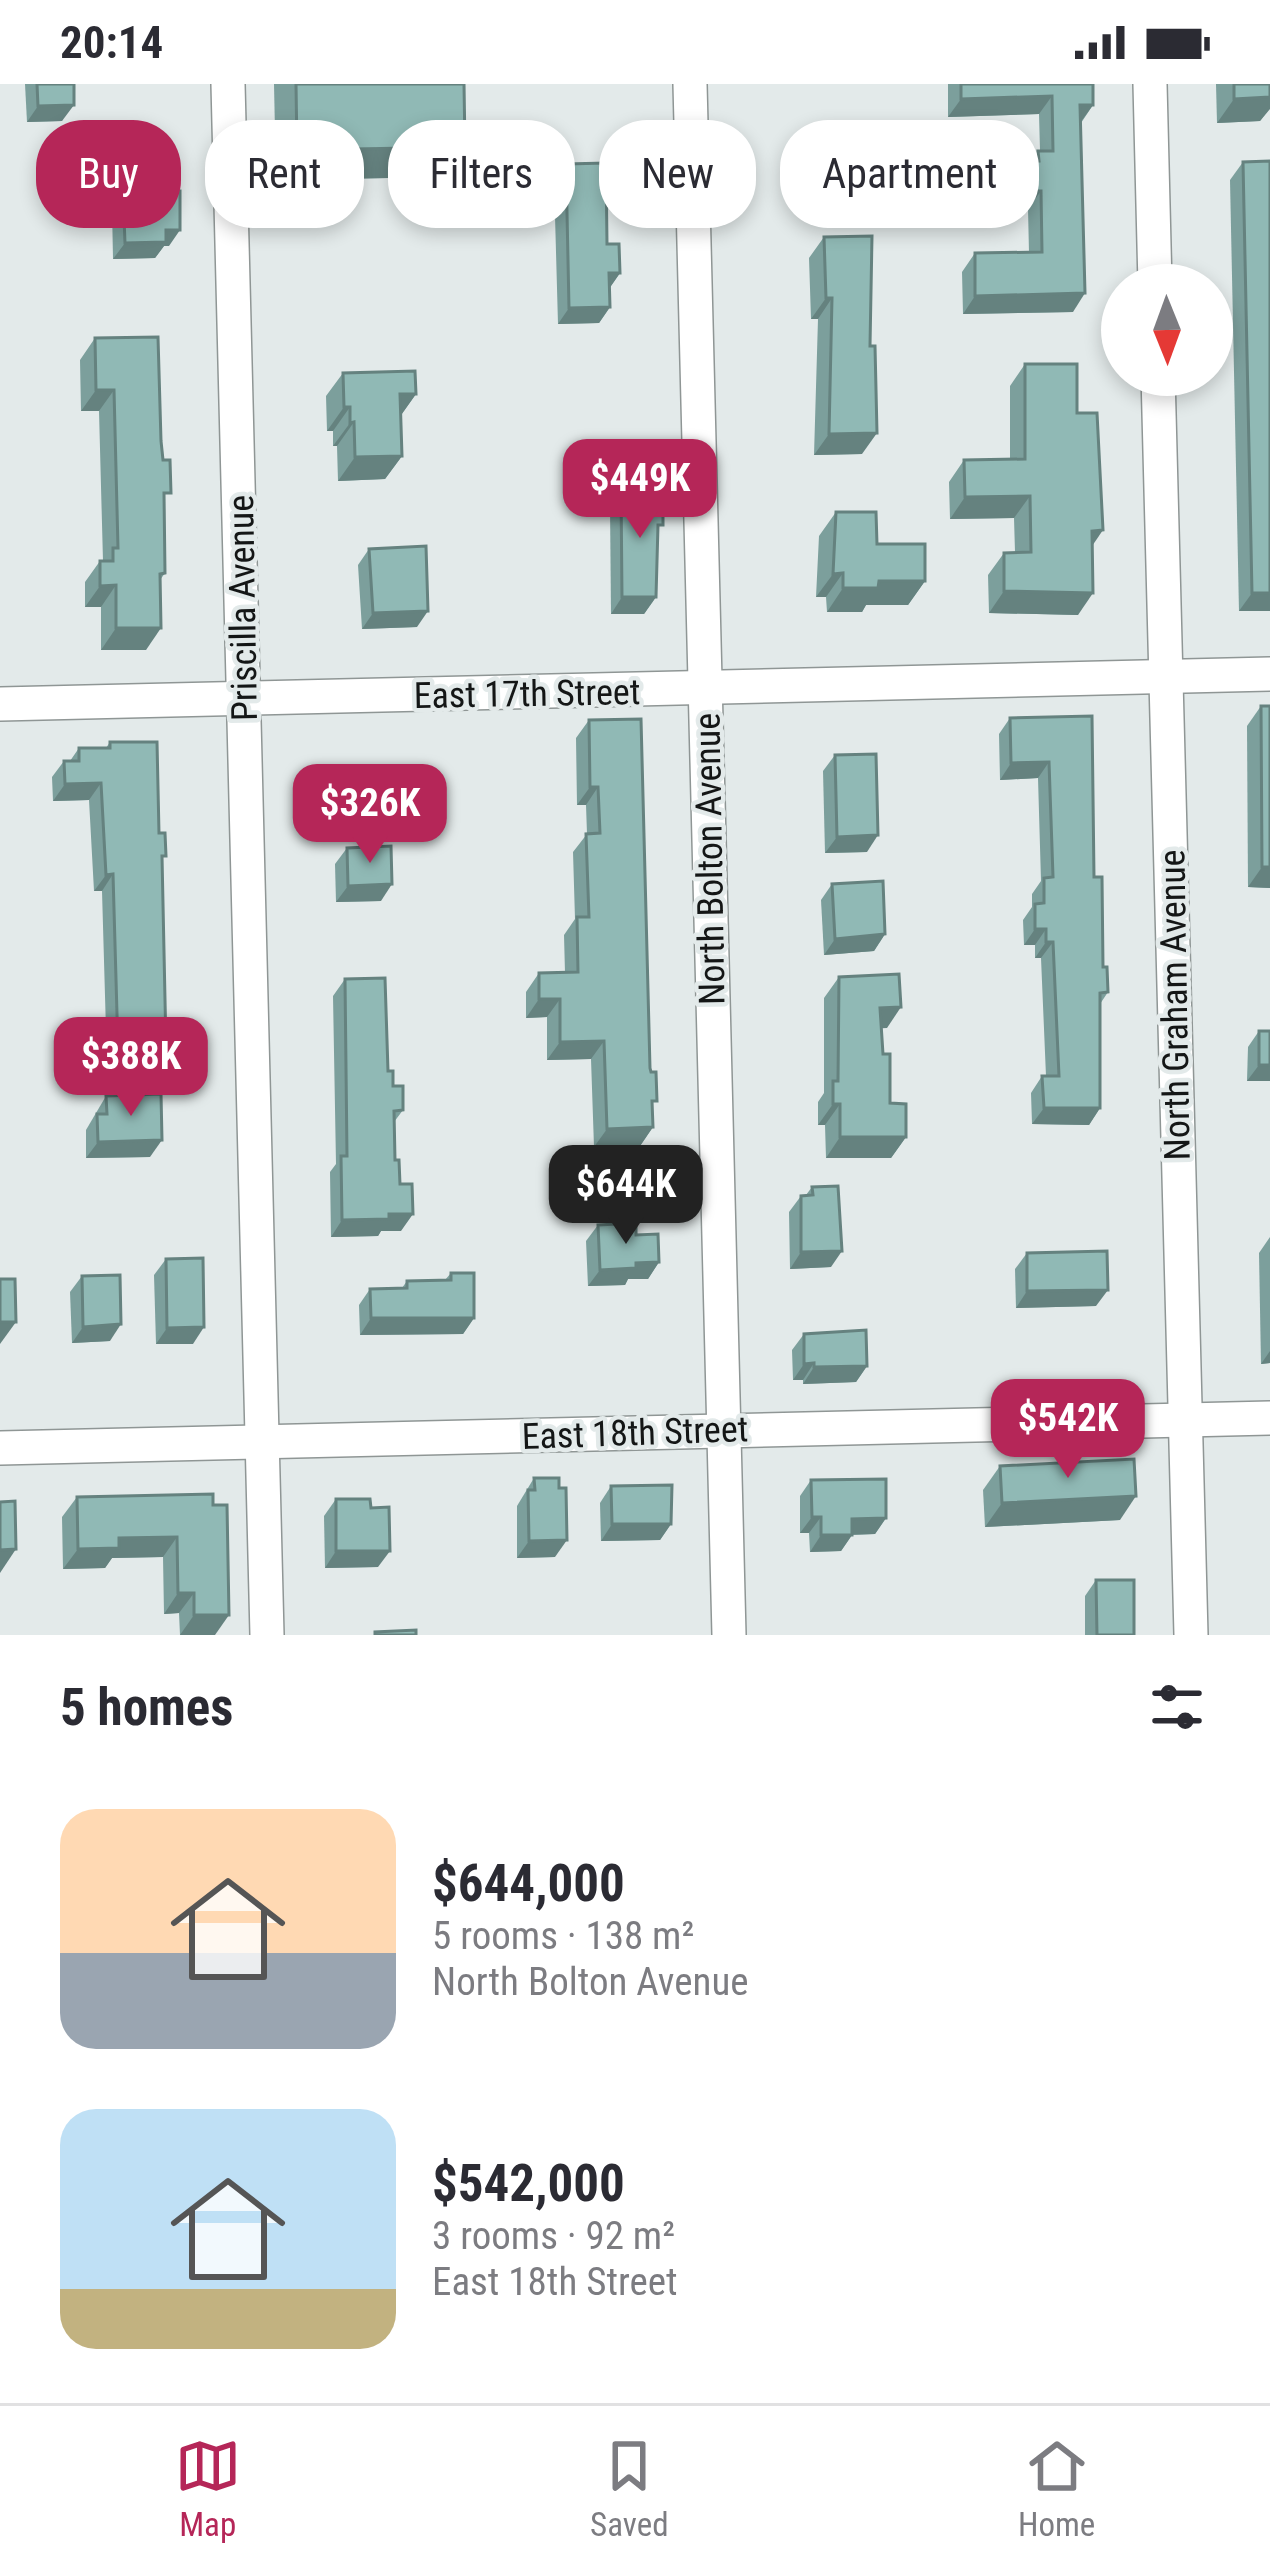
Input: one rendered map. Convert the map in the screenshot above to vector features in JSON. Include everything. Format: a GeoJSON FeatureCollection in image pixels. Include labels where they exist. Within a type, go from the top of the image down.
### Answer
{"type":"FeatureCollection","features":[{"type":"Feature","properties":{"kind":"street","name":"Priscilla Avenue"},"geometry":{"type":"LineString","coordinates":[[228,84],[267,1635]]}},
{"type":"Feature","properties":{"kind":"street","name":"North Bolton Avenue"},"geometry":{"type":"LineString","coordinates":[[690,84],[729,1635]]}},
{"type":"Feature","properties":{"kind":"street"},"geometry":{"type":"LineString","coordinates":[[1150,84],[1154,264]]}},
{"type":"Feature","properties":{"kind":"street","name":"North Graham Avenue"},"geometry":{"type":"LineString","coordinates":[[1159,396],[1191,1635]]}},
{"type":"Feature","properties":{"kind":"street","name":"East 17th Street"},"geometry":{"type":"LineString","coordinates":[[0,704],[1270,674]]}},
{"type":"Feature","properties":{"kind":"street","name":"East 18th Street"},"geometry":{"type":"LineString","coordinates":[[0,1448],[1270,1418]]}},
{"type":"Feature","properties":{"kind":"building"},"geometry":{"type":"Polygon","coordinates":[[[37,84],[74,84],[74,105],[38,106],[37,84]]]}},
{"type":"Feature","properties":{"kind":"building"},"geometry":{"type":"Polygon","coordinates":[[[296,84],[464,84],[465,120],[388,120],[388,148],[364,149],[364,120],[297,120],[296,84]]]}},
{"type":"Feature","properties":{"kind":"building"},"geometry":{"type":"Polygon","coordinates":[[[961,84],[1093,84],[1093,105],[1080,105],[1085,293],[975,296],[975,253],[1042,252],[1039,151],[1053,151],[1052,96],[961,99],[961,84]]]}},
{"type":"Feature","properties":{"kind":"building"},"geometry":{"type":"Polygon","coordinates":[[[1234,84],[1270,84],[1270,97],[1234,99],[1234,84]]]}},
{"type":"Feature","properties":{"kind":"building"},"geometry":{"type":"Polygon","coordinates":[[[1270,161],[1270,593],[1252,593],[1243,162],[1270,161]]]}},
{"type":"Feature","properties":{"kind":"building"},"geometry":{"type":"Polygon","coordinates":[[[599,163],[599,228],[607,228],[607,244],[619,244],[620,273],[609,273],[610,307],[569,308],[567,228],[575,228],[575,164],[599,163]]]}},
{"type":"Feature","properties":{"kind":"building"},"geometry":{"type":"Polygon","coordinates":[[[124,228],[180,228],[166,230],[166,242],[125,243],[124,228]]]}},
{"type":"Feature","properties":{"kind":"building"},"geometry":{"type":"Polygon","coordinates":[[[872,236],[870,346],[875,346],[877,433],[829,434],[832,298],[826,298],[824,237],[872,236]]]}},
{"type":"Feature","properties":{"kind":"building"},"geometry":{"type":"Polygon","coordinates":[[[158,337],[161,441],[163,460],[170,460],[171,493],[164,493],[161,628],[116,628],[116,585],[100,586],[100,561],[113,561],[113,548],[118,548],[114,390],[96,390],[95,338],[158,337]]]}},
{"type":"Feature","properties":{"kind":"building"},"geometry":{"type":"Polygon","coordinates":[[[1025,364],[1077,364],[1077,413],[1097,413],[1103,530],[1092,531],[1093,593],[1004,591],[1004,553],[1031,552],[1030,496],[965,497],[964,460],[1025,459],[1025,364]]]}},
{"type":"Feature","properties":{"kind":"building"},"geometry":{"type":"Polygon","coordinates":[[[415,371],[416,394],[400,394],[402,456],[355,457],[354,422],[350,423],[350,407],[344,407],[343,373],[415,371]]]}},
{"type":"Feature","properties":{"kind":"building"},"geometry":{"type":"Polygon","coordinates":[[[621,489],[663,489],[656,597],[622,597],[621,489]]]}},
{"type":"Feature","properties":{"kind":"building"},"geometry":{"type":"Polygon","coordinates":[[[836,512],[876,512],[877,544],[925,544],[925,581],[879,581],[878,588],[843,588],[843,573],[833,574],[836,512]]]}},
{"type":"Feature","properties":{"kind":"building"},"geometry":{"type":"Polygon","coordinates":[[[426,546],[428,611],[373,613],[369,549],[426,546]]]}},
{"type":"Feature","properties":{"kind":"building"},"geometry":{"type":"Polygon","coordinates":[[[1261,706],[1270,706],[1270,867],[1262,867],[1261,706]]]}},
{"type":"Feature","properties":{"kind":"building"},"geometry":{"type":"Polygon","coordinates":[[[1092,716],[1094,877],[1102,877],[1103,967],[1107,967],[1108,992],[1100,993],[1100,1108],[1044,1108],[1042,1076],[1059,1076],[1053,942],[1046,942],[1046,929],[1035,929],[1035,904],[1044,903],[1044,878],[1053,877],[1049,762],[1011,763],[1010,718],[1092,716]]]}},
{"type":"Feature","properties":{"kind":"building"},"geometry":{"type":"Polygon","coordinates":[[[641,719],[650,1068],[656,1072],[657,1101],[652,1101],[653,1127],[607,1129],[604,1041],[560,1042],[560,999],[539,999],[539,973],[578,972],[577,917],[589,917],[586,834],[600,833],[598,787],[590,787],[589,720],[641,719]]]}},
{"type":"Feature","properties":{"kind":"building"},"geometry":{"type":"Polygon","coordinates":[[[110,742],[157,742],[159,833],[165,833],[166,856],[162,856],[166,1047],[118,1049],[113,874],[106,875],[101,783],[65,784],[64,761],[79,761],[79,748],[110,748],[110,742]]]}},
{"type":"Feature","properties":{"kind":"building"},"geometry":{"type":"Polygon","coordinates":[[[876,754],[878,835],[837,837],[835,755],[876,754]]]}},
{"type":"Feature","properties":{"kind":"building"},"geometry":{"type":"Polygon","coordinates":[[[391,846],[392,884],[348,886],[347,848],[391,846]]]}},
{"type":"Feature","properties":{"kind":"building"},"geometry":{"type":"Polygon","coordinates":[[[883,881],[885,934],[835,939],[832,884],[883,881]]]}},
{"type":"Feature","properties":{"kind":"building"},"geometry":{"type":"Polygon","coordinates":[[[899,974],[901,1007],[880,1008],[883,1054],[890,1054],[890,1103],[906,1104],[906,1137],[840,1137],[840,1104],[833,1104],[833,1081],[838,1081],[839,977],[899,974]]]}},
{"type":"Feature","properties":{"kind":"building"},"geometry":{"type":"Polygon","coordinates":[[[385,978],[388,1071],[393,1071],[393,1086],[403,1086],[403,1110],[394,1111],[395,1160],[399,1160],[400,1184],[412,1184],[413,1214],[342,1220],[341,1156],[347,1156],[345,979],[385,978]]]}},
{"type":"Feature","properties":{"kind":"building"},"geometry":{"type":"Polygon","coordinates":[[[1259,1031],[1270,1031],[1270,1065],[1259,1065],[1259,1031]]]}},
{"type":"Feature","properties":{"kind":"building"},"geometry":{"type":"Polygon","coordinates":[[[161,1094],[162,1140],[98,1142],[97,1114],[107,1114],[106,1096],[161,1094]]]}},
{"type":"Feature","properties":{"kind":"building"},"geometry":{"type":"Polygon","coordinates":[[[838,1186],[842,1251],[801,1252],[801,1196],[813,1195],[812,1187],[838,1186]]]}},
{"type":"Feature","properties":{"kind":"building"},"geometry":{"type":"Polygon","coordinates":[[[636,1223],[636,1235],[658,1234],[659,1262],[600,1270],[598,1225],[636,1223]]]}},
{"type":"Feature","properties":{"kind":"building"},"geometry":{"type":"Polygon","coordinates":[[[1107,1251],[1108,1290],[1027,1291],[1027,1253],[1107,1251]]]}},
{"type":"Feature","properties":{"kind":"building"},"geometry":{"type":"Polygon","coordinates":[[[203,1258],[204,1327],[167,1328],[166,1259],[203,1258]]]}},
{"type":"Feature","properties":{"kind":"building"},"geometry":{"type":"Polygon","coordinates":[[[451,1273],[474,1273],[474,1318],[371,1318],[370,1289],[407,1288],[407,1281],[451,1280],[451,1273]]]}},
{"type":"Feature","properties":{"kind":"building"},"geometry":{"type":"Polygon","coordinates":[[[120,1275],[121,1324],[83,1327],[82,1276],[120,1275]]]}},
{"type":"Feature","properties":{"kind":"building"},"geometry":{"type":"Polygon","coordinates":[[[0,1279],[15,1279],[16,1322],[0,1322],[0,1279]]]}},
{"type":"Feature","properties":{"kind":"building"},"geometry":{"type":"Polygon","coordinates":[[[866,1330],[867,1366],[804,1364],[804,1334],[866,1330]]]}},
{"type":"Feature","properties":{"kind":"building"},"geometry":{"type":"Polygon","coordinates":[[[1134,1459],[1136,1496],[1002,1503],[1000,1466],[1134,1459]]]}},
{"type":"Feature","properties":{"kind":"building"},"geometry":{"type":"Polygon","coordinates":[[[534,1478],[559,1478],[559,1488],[566,1488],[567,1540],[529,1541],[528,1490],[535,1490],[534,1478]]]}},
{"type":"Feature","properties":{"kind":"building"},"geometry":{"type":"Polygon","coordinates":[[[886,1479],[886,1518],[852,1519],[852,1535],[821,1535],[821,1517],[812,1517],[811,1480],[886,1479]]]}},
{"type":"Feature","properties":{"kind":"building"},"geometry":{"type":"Polygon","coordinates":[[[672,1485],[671,1524],[612,1524],[611,1486],[672,1485]]]}},
{"type":"Feature","properties":{"kind":"building"},"geometry":{"type":"Polygon","coordinates":[[[213,1494],[213,1505],[227,1505],[229,1615],[194,1615],[194,1593],[178,1593],[177,1537],[119,1538],[119,1548],[78,1549],[77,1497],[213,1494]]]}},
{"type":"Feature","properties":{"kind":"building"},"geometry":{"type":"Polygon","coordinates":[[[336,1499],[370,1499],[371,1508],[389,1507],[390,1551],[336,1551],[336,1499]]]}},
{"type":"Feature","properties":{"kind":"building"},"geometry":{"type":"Polygon","coordinates":[[[15,1501],[16,1549],[0,1550],[0,1502],[15,1501]]]}},
{"type":"Feature","properties":{"kind":"building"},"geometry":{"type":"Polygon","coordinates":[[[1096,1580],[1134,1580],[1134,1635],[1097,1635],[1096,1580]]]}},
{"type":"Feature","properties":{"kind":"building"},"geometry":{"type":"Polygon","coordinates":[[[416,1630],[416,1635],[375,1635],[375,1632],[416,1630]]]}}]}
